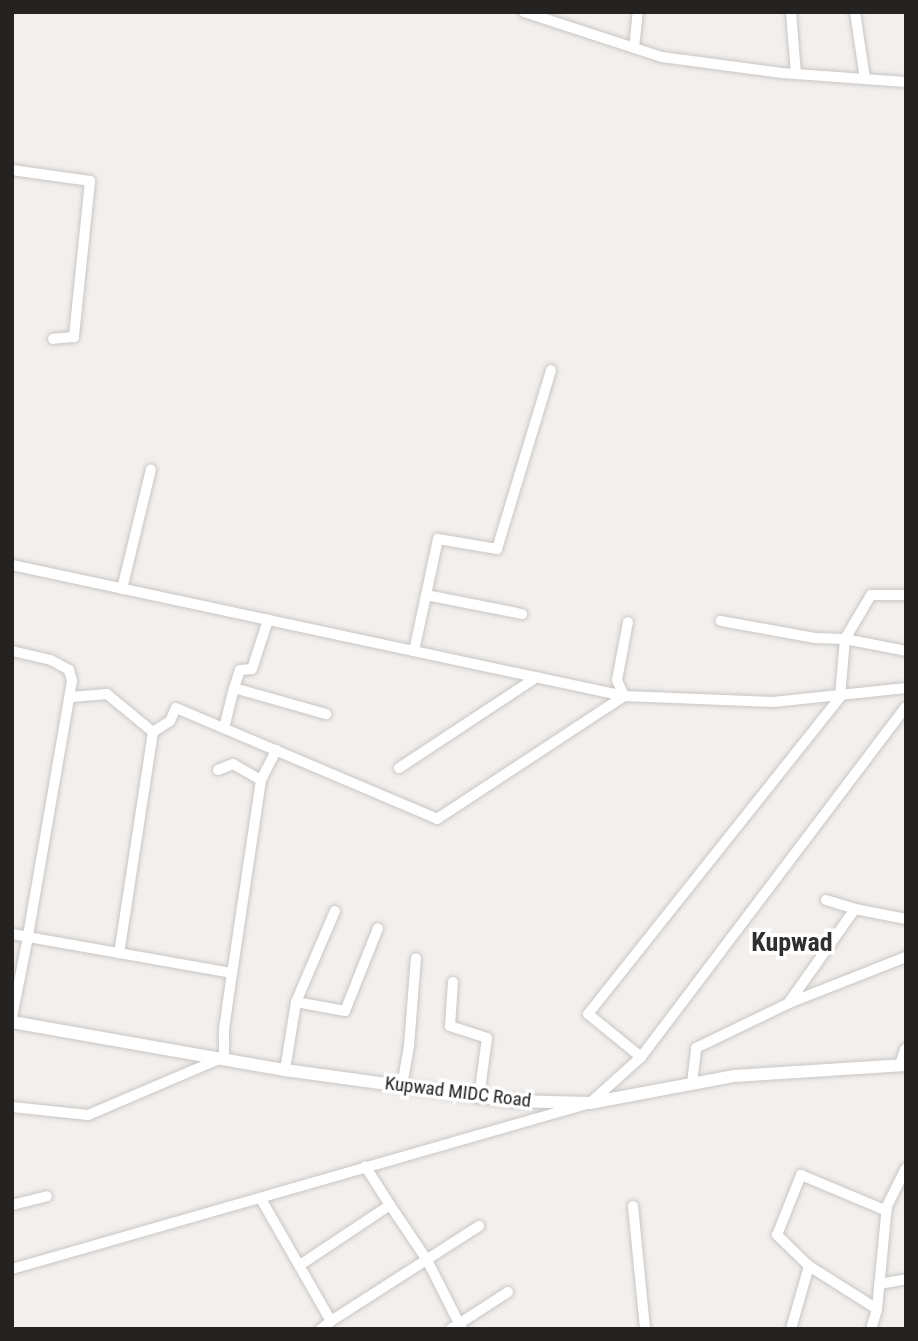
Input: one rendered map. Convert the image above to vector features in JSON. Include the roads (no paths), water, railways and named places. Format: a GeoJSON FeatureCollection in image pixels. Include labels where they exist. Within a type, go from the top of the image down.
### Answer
{"type":"FeatureCollection","features":[{"type":"Feature","properties":{"kind":"main road","name":"Kupwad MIDC Road"},"geometry":{"type":"LineString","coordinates":[[12,1019],[285,1070],[512,1101],[590,1103],[734,1076],[903,1065]]}},
{"type":"Feature","properties":{"kind":"main road"},"geometry":{"type":"LineString","coordinates":[[903,1065],[906,1050]]}},
{"type":"Feature","properties":{"kind":"street"},"geometry":{"type":"LineString","coordinates":[[524,12],[546,16],[662,57],[796,74],[906,82]]}},
{"type":"Feature","properties":{"kind":"street"},"geometry":{"type":"LineString","coordinates":[[634,48],[638,12]]}},
{"type":"Feature","properties":{"kind":"street"},"geometry":{"type":"LineString","coordinates":[[792,12],[796,74]]}},
{"type":"Feature","properties":{"kind":"street"},"geometry":{"type":"LineString","coordinates":[[855,12],[865,79]]}},
{"type":"Feature","properties":{"kind":"street"},"geometry":{"type":"LineString","coordinates":[[12,170],[90,181],[74,337],[53,339]]}},
{"type":"Feature","properties":{"kind":"street"},"geometry":{"type":"LineString","coordinates":[[414,651],[438,539],[497,549],[551,370]]}},
{"type":"Feature","properties":{"kind":"street"},"geometry":{"type":"LineString","coordinates":[[122,589],[151,469]]}},
{"type":"Feature","properties":{"kind":"street"},"geometry":{"type":"LineString","coordinates":[[12,565],[624,696],[773,702],[906,688]]}},
{"type":"Feature","properties":{"kind":"street"},"geometry":{"type":"LineString","coordinates":[[426,595],[522,614]]}},
{"type":"Feature","properties":{"kind":"street"},"geometry":{"type":"LineString","coordinates":[[641,1057],[588,1014],[840,697],[845,639],[872,595],[906,595]]}},
{"type":"Feature","properties":{"kind":"street"},"geometry":{"type":"LineString","coordinates":[[224,728],[240,670],[252,669],[268,620]]}},
{"type":"Feature","properties":{"kind":"street"},"geometry":{"type":"LineString","coordinates":[[721,621],[906,651]]}},
{"type":"Feature","properties":{"kind":"street"},"geometry":{"type":"LineString","coordinates":[[624,696],[617,680],[628,622]]}},
{"type":"Feature","properties":{"kind":"street"},"geometry":{"type":"LineString","coordinates":[[12,651],[51,660],[69,670],[72,697],[12,1019]]}},
{"type":"Feature","properties":{"kind":"street"},"geometry":{"type":"LineString","coordinates":[[399,768],[537,677]]}},
{"type":"Feature","properties":{"kind":"street"},"geometry":{"type":"LineString","coordinates":[[234,688],[326,714]]}},
{"type":"Feature","properties":{"kind":"street"},"geometry":{"type":"LineString","coordinates":[[72,697],[107,694],[153,732]]}},
{"type":"Feature","properties":{"kind":"street"},"geometry":{"type":"LineString","coordinates":[[120,953],[153,732],[170,721],[176,708],[437,819],[624,696]]}},
{"type":"Feature","properties":{"kind":"street"},"geometry":{"type":"LineString","coordinates":[[12,1269],[590,1103],[641,1057],[906,707]]}},
{"type":"Feature","properties":{"kind":"street"},"geometry":{"type":"LineString","coordinates":[[12,1107],[88,1115],[224,1057],[224,1029],[261,780],[276,750]]}},
{"type":"Feature","properties":{"kind":"street"},"geometry":{"type":"LineString","coordinates":[[218,770],[233,764],[261,780]]}},
{"type":"Feature","properties":{"kind":"street"},"geometry":{"type":"LineString","coordinates":[[826,900],[906,919]]}},
{"type":"Feature","properties":{"kind":"street"},"geometry":{"type":"LineString","coordinates":[[789,1003],[855,909]]}},
{"type":"Feature","properties":{"kind":"street"},"geometry":{"type":"LineString","coordinates":[[285,1070],[296,1002],[335,911]]}},
{"type":"Feature","properties":{"kind":"street"},"geometry":{"type":"LineString","coordinates":[[296,1002],[345,1011],[378,928]]}},
{"type":"Feature","properties":{"kind":"street"},"geometry":{"type":"LineString","coordinates":[[12,934],[232,973]]}},
{"type":"Feature","properties":{"kind":"street"},"geometry":{"type":"LineString","coordinates":[[692,1083],[696,1048],[789,1003],[906,957]]}},
{"type":"Feature","properties":{"kind":"street"},"geometry":{"type":"LineString","coordinates":[[402,1086],[409,1046],[415,958]]}},
{"type":"Feature","properties":{"kind":"street"},"geometry":{"type":"LineString","coordinates":[[453,982],[450,1026],[487,1038],[479,1097]]}},
{"type":"Feature","properties":{"kind":"street"},"geometry":{"type":"LineString","coordinates":[[365,1166],[427,1260],[458,1327],[508,1292]]}},
{"type":"Feature","properties":{"kind":"street"},"geometry":{"type":"LineString","coordinates":[[873,1328],[887,1211],[906,1168]]}},
{"type":"Feature","properties":{"kind":"street"},"geometry":{"type":"LineString","coordinates":[[877,1309],[809,1266],[777,1235],[801,1175],[887,1211]]}},
{"type":"Feature","properties":{"kind":"street"},"geometry":{"type":"LineString","coordinates":[[12,1205],[47,1196]]}},
{"type":"Feature","properties":{"kind":"street"},"geometry":{"type":"LineString","coordinates":[[261,1199],[331,1321]]}},
{"type":"Feature","properties":{"kind":"street"},"geometry":{"type":"LineString","coordinates":[[300,1265],[390,1205]]}},
{"type":"Feature","properties":{"kind":"street"},"geometry":{"type":"LineString","coordinates":[[632,1206],[645,1329]]}},
{"type":"Feature","properties":{"kind":"street"},"geometry":{"type":"LineString","coordinates":[[322,1328],[479,1226]]}},
{"type":"Feature","properties":{"kind":"street"},"geometry":{"type":"LineString","coordinates":[[791,1329],[809,1266]]}},
{"type":"Feature","properties":{"kind":"street"},"geometry":{"type":"LineString","coordinates":[[880,1284],[906,1279]]}},
{"type":"Feature","properties":{"kind":"district","name":"Kupwad"},"geometry":{"type":"Point","coordinates":[792,943]}}]}
